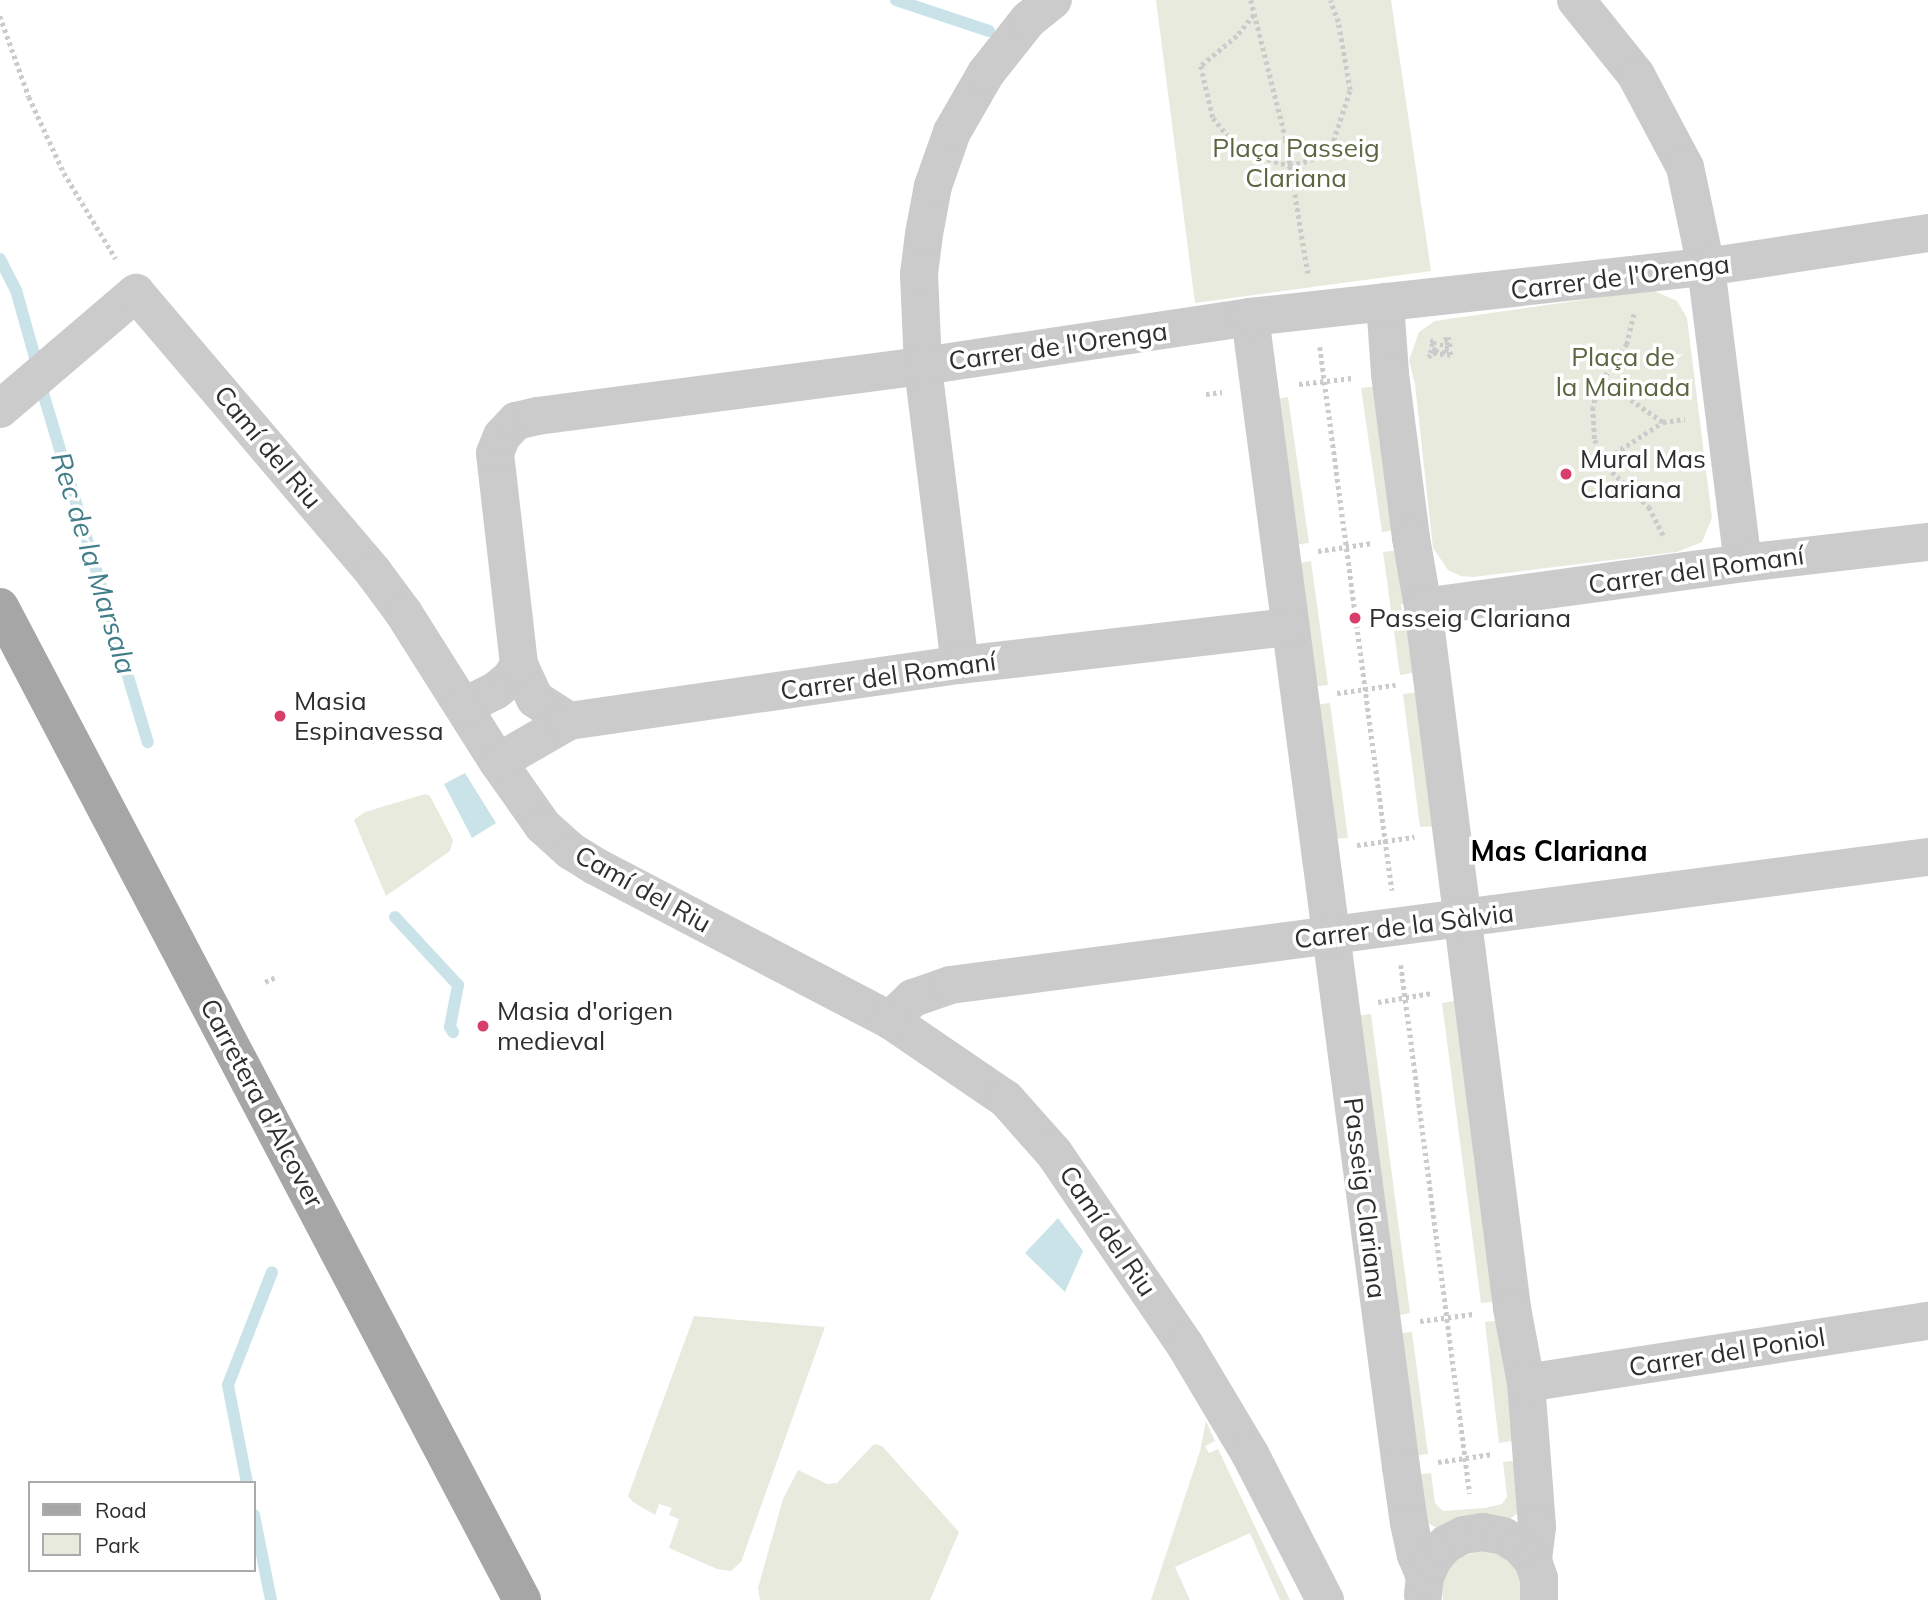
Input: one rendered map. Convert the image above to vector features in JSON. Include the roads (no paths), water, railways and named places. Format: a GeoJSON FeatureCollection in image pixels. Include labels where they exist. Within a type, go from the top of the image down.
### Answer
{"type":"FeatureCollection","features":[{"type":"Feature","properties":{"kind":"main road","name":"Carretera d'Alcover"},"geometry":{"type":"LineString","coordinates":[[0,607],[522,1600]]}},
{"type":"Feature","properties":{"kind":"street"},"geometry":{"type":"LineString","coordinates":[[960,665],[923,366],[919,274],[922,247],[933,186],[952,132],[986,72],[1028,20],[1053,0]]}},
{"type":"Feature","properties":{"kind":"street"},"geometry":{"type":"LineString","coordinates":[[1576,0],[1636,75],[1685,167],[1706,267],[1742,563]]}},
{"type":"Feature","properties":{"kind":"street","name":"Carrer de l'Orenga"},"geometry":{"type":"LineString","coordinates":[[569,721],[535,699],[519,664],[495,453],[502,436],[516,421],[537,416],[923,366],[1250,317],[1385,302],[1460,297],[1706,267],[1928,233]]}},
{"type":"Feature","properties":{"kind":"street","name":"Camí del Riu"},"geometry":{"type":"LineString","coordinates":[[0,409],[136,293],[374,573],[543,826],[571,851],[890,1020],[1006,1099],[1054,1153],[1185,1345],[1250,1454],[1325,1600]]}},
{"type":"Feature","properties":{"kind":"street"},"geometry":{"type":"LineString","coordinates":[[1385,302],[1390,374],[1423,607],[1512,1308],[1526,1383],[1537,1527],[1533,1561],[1539,1578],[1539,1600]]}},
{"type":"Feature","properties":{"kind":"street","name":"Passeig Clariana"},"geometry":{"type":"LineString","coordinates":[[1250,317],[1409,1523],[1425,1588]]}},
{"type":"Feature","properties":{"kind":"street","name":"Carrer del Romaní"},"geometry":{"type":"LineString","coordinates":[[1423,607],[1742,563],[1928,542]]}},
{"type":"Feature","properties":{"kind":"street","name":"Carrer del Romaní"},"geometry":{"type":"LineString","coordinates":[[498,762],[569,721],[960,665],[1289,627]]}},
{"type":"Feature","properties":{"kind":"street"},"geometry":{"type":"LineString","coordinates":[[465,706],[495,691],[511,678],[519,664]]}},
{"type":"Feature","properties":{"kind":"street","name":"Carrer de la Sàlvia"},"geometry":{"type":"LineString","coordinates":[[890,1020],[913,998],[950,985],[1928,857]]}},
{"type":"Feature","properties":{"kind":"street","name":"Carrer del Poniol"},"geometry":{"type":"LineString","coordinates":[[1526,1383],[1928,1321]]}},
{"type":"Feature","properties":{"kind":"street","name":"Passeig Clariana"},"geometry":{"type":"LineString","coordinates":[[1425,1588],[1433,1559],[1446,1544],[1464,1535],[1483,1532],[1503,1536],[1520,1546],[1533,1561]]}},
{"type":"Feature","properties":{"kind":"water"},"geometry":{"type":"Polygon","coordinates":[[[465,773],[496,823],[472,838],[444,784],[465,773]]]}},
{"type":"Feature","properties":{"kind":"water"},"geometry":{"type":"Polygon","coordinates":[[[1058,1218],[1083,1251],[1065,1292],[1025,1253],[1058,1218]]]}},
{"type":"Feature","properties":{"kind":"waterway"},"geometry":{"type":"LineString","coordinates":[[896,0],[989,31]]}},
{"type":"Feature","properties":{"kind":"waterway","name":"Rec de la Marsala"},"geometry":{"type":"LineString","coordinates":[[0,259],[16,290],[36,361]]}},
{"type":"Feature","properties":{"kind":"waterway","name":"Rec de la Marsala"},"geometry":{"type":"LineString","coordinates":[[40,383],[148,742]]}},
{"type":"Feature","properties":{"kind":"waterway"},"geometry":{"type":"LineString","coordinates":[[395,917],[458,985],[450,1027],[453,1032]]}},
{"type":"Feature","properties":{"kind":"waterway","name":"Rec de la Marsala"},"geometry":{"type":"LineString","coordinates":[[247,1481],[228,1385],[272,1272]]}},
{"type":"Feature","properties":{"kind":"waterway","name":"Rec de la Marsala"},"geometry":{"type":"LineString","coordinates":[[256,1525],[271,1600]]}},
{"type":"Feature","properties":{"kind":"place","name":"Mural Mas Clariana"},"geometry":{"type":"Point","coordinates":[1566,474]}},
{"type":"Feature","properties":{"kind":"place","name":"Passeig Clariana"},"geometry":{"type":"Point","coordinates":[1355,618]}},
{"type":"Feature","properties":{"kind":"place","name":"Masia Espinavessa"},"geometry":{"type":"Point","coordinates":[280,716]}},
{"type":"Feature","properties":{"kind":"place","name":"Masia d'origen medieval"},"geometry":{"type":"Point","coordinates":[483,1026]}},
{"type":"Feature","properties":{"kind":"district","name":"Mas Clariana"},"geometry":{"type":"Point","coordinates":[1559,851]}},
{"type":"Feature","properties":{"kind":"park label","name":"Plaça Passeig Clariana"},"geometry":{"type":"Point","coordinates":[1296,163]}},
{"type":"Feature","properties":{"kind":"park label","name":"Plaça de la Mainada"},"geometry":{"type":"Point","coordinates":[1623,372]}}]}
